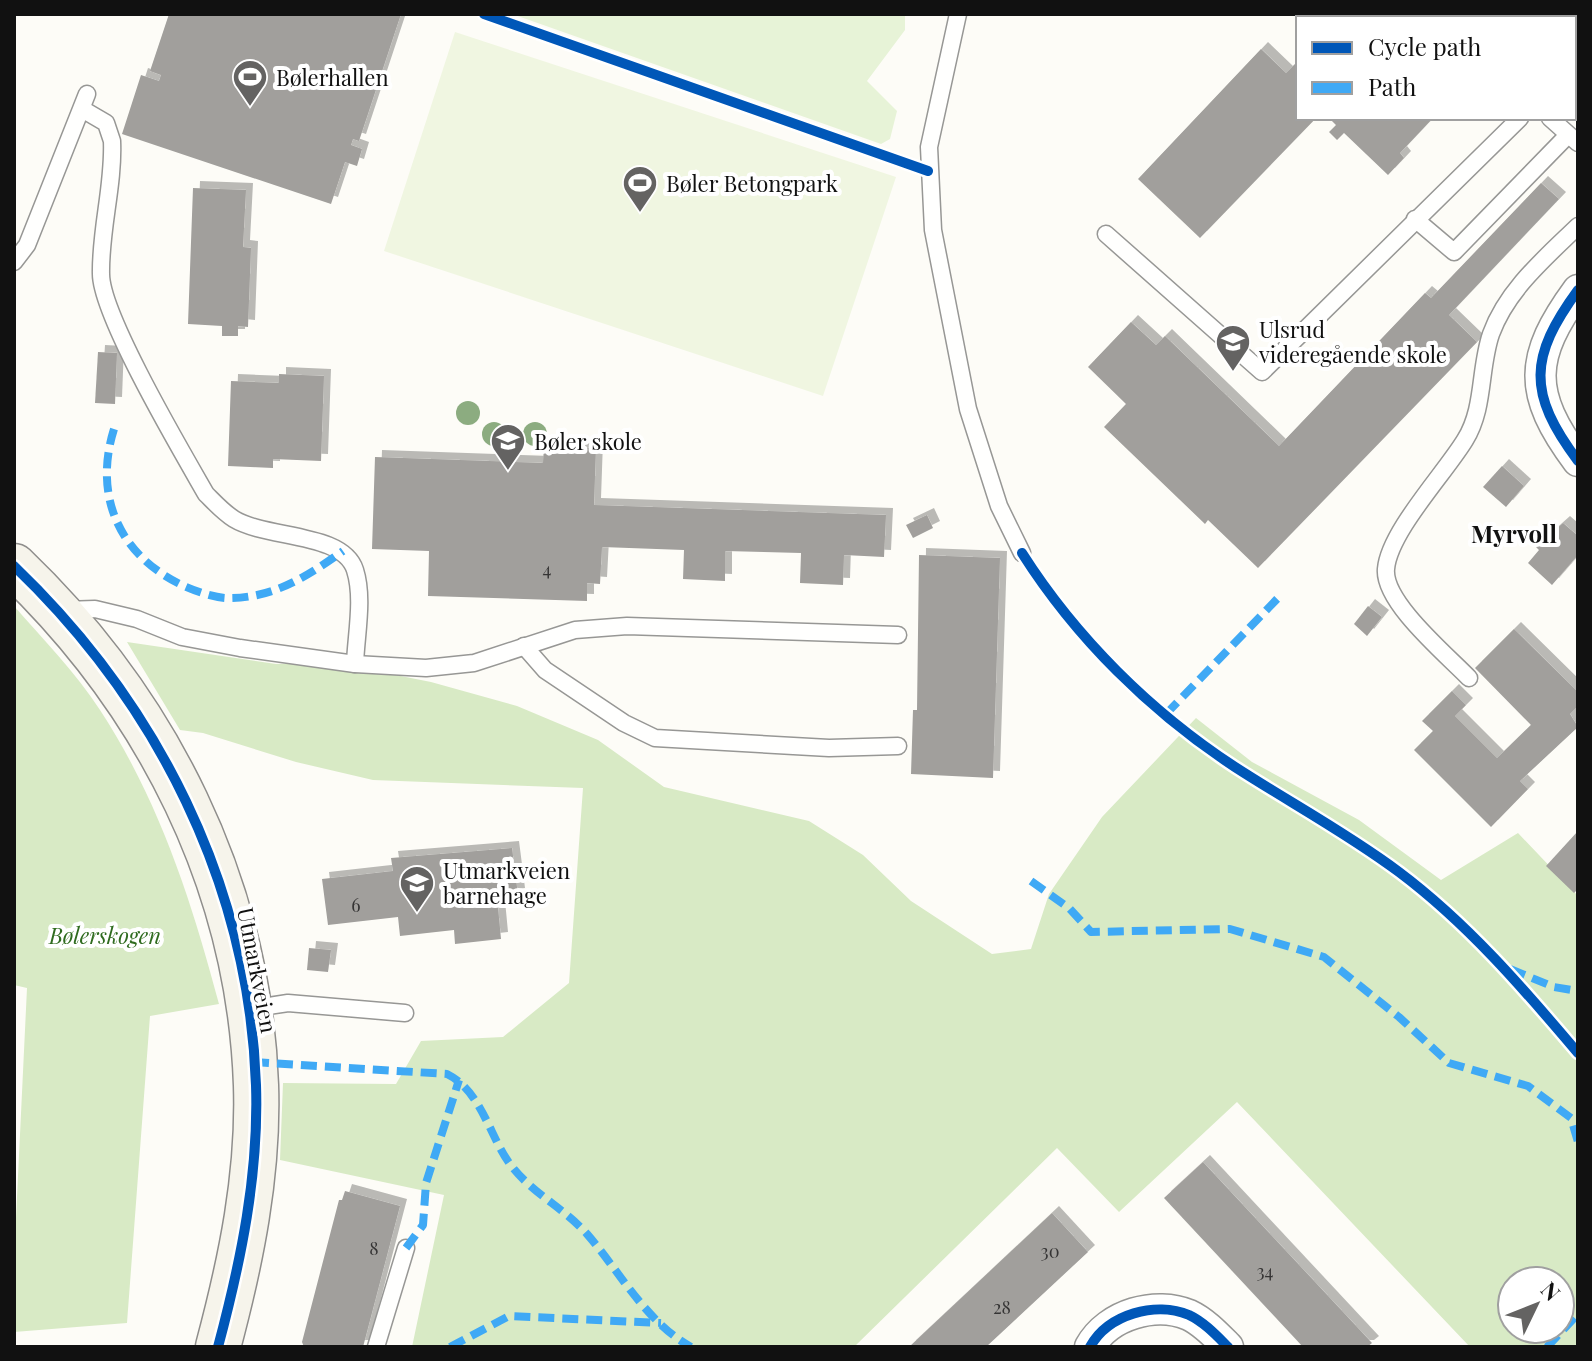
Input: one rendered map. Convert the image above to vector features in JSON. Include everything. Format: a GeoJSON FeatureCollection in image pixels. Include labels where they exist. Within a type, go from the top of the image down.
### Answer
{"type":"FeatureCollection","features":[{"type":"Feature","properties":{"kind":"street"},"geometry":{"type":"LineString","coordinates":[[1578,290],[1547,336],[1539,362],[1540,384],[1553,425],[1578,461]]}},
{"type":"Feature","properties":{"kind":"street","name":"Utmarkveien"},"geometry":{"type":"LineString","coordinates":[[14,566],[58,610],[120,685],[172,772],[200,831],[222,894],[248,1009],[256,1083],[252,1177],[237,1275],[218,1347]]}},
{"type":"Feature","properties":{"kind":"street"},"geometry":{"type":"LineString","coordinates":[[1090,1347],[1108,1326],[1134,1314],[1162,1309],[1190,1316],[1228,1347]]}},
{"type":"Feature","properties":{"kind":"lane"},"geometry":{"type":"LineString","coordinates":[[958,14],[929,147],[933,230],[968,409],[999,506],[1022,553]]}},
{"type":"Feature","properties":{"kind":"lane"},"geometry":{"type":"LineString","coordinates":[[14,262],[27,245],[84,102],[106,123],[112,141],[101,276],[111,310],[139,370],[206,494],[220,508],[253,527],[329,544],[343,551],[351,561],[359,592],[355,664]]}},
{"type":"Feature","properties":{"kind":"lane"},"geometry":{"type":"LineString","coordinates":[[1106,234],[1262,372],[1518,120]]}},
{"type":"Feature","properties":{"kind":"lane"},"geometry":{"type":"LineString","coordinates":[[1415,219],[1454,252],[1573,139],[1552,120]]}},
{"type":"Feature","properties":{"kind":"lane"},"geometry":{"type":"LineString","coordinates":[[1469,678],[1401,607],[1389,589],[1385,570],[1395,543],[1467,438],[1476,418],[1491,333],[1506,304],[1578,226]]}},
{"type":"Feature","properties":{"kind":"lane"},"geometry":{"type":"LineString","coordinates":[[58,610],[95,609],[137,619],[182,637],[355,664],[426,668],[474,663],[575,630],[627,626],[898,635]]}},
{"type":"Feature","properties":{"kind":"lane"},"geometry":{"type":"LineString","coordinates":[[524,646],[545,670],[624,723],[655,738],[829,748],[898,746]]}},
{"type":"Feature","properties":{"kind":"lane"},"geometry":{"type":"LineString","coordinates":[[248,1009],[288,1003],[405,1013]]}},
{"type":"Feature","properties":{"kind":"lane"},"geometry":{"type":"LineString","coordinates":[[376,1347],[406,1248]]}},
{"type":"Feature","properties":{"kind":"green space"},"geometry":{"type":"Polygon","coordinates":[[[512,14],[905,14],[905,30],[867,81],[897,111],[890,139],[881,144],[512,14]]]}},
{"type":"Feature","properties":{"kind":"green space","name":"Bøler Betongpark"},"geometry":{"type":"Polygon","coordinates":[[[455,32],[896,177],[823,396],[384,251],[455,32]]]}},
{"type":"Feature","properties":{"kind":"green space","name":"Bølerskogen"},"geometry":{"type":"Polygon","coordinates":[[[14,606],[91,696],[140,780],[172,852],[219,1004],[150,1016],[127,1323],[14,1332],[14,1260],[27,988],[14,985],[14,606]]]}},
{"type":"Feature","properties":{"kind":"green space"},"geometry":{"type":"Polygon","coordinates":[[[127,642],[276,664],[330,662],[431,682],[517,706],[598,740],[664,787],[809,821],[863,855],[911,901],[992,954],[1031,949],[1049,894],[1102,817],[1196,718],[1252,762],[1359,820],[1441,880],[1518,833],[1578,896],[1578,1347],[1470,1347],[1237,1102],[1119,1212],[1057,1148],[854,1347],[412,1347],[444,1195],[280,1160],[283,1083],[396,1084],[421,1041],[503,1037],[569,983],[583,788],[373,780],[296,762],[203,733],[180,730],[127,642]]]}},
{"type":"Feature","properties":{"kind":"building","name":"Bølerhallen"},"geometry":{"type":"Polygon","coordinates":[[[169,14],[401,14],[359,141],[353,139],[351,145],[362,149],[357,166],[345,162],[331,204],[122,134],[141,75],[159,81],[161,75],[150,71],[169,14]]]}},
{"type":"Feature","properties":{"kind":"building"},"geometry":{"type":"Polygon","coordinates":[[[1538,14],[1540,16],[1412,16],[1538,14]]]}},
{"type":"Feature","properties":{"kind":"building"},"geometry":{"type":"Polygon","coordinates":[[[1578,33],[1578,109],[1576,107],[1578,33]]]}},
{"type":"Feature","properties":{"kind":"building"},"geometry":{"type":"Polygon","coordinates":[[[1261,49],[1286,73],[1296,63],[1296,120],[1314,120],[1200,238],[1138,179],[1261,49]]]}},
{"type":"Feature","properties":{"kind":"building"},"geometry":{"type":"Polygon","coordinates":[[[1331,120],[1431,120],[1400,153],[1404,158],[1388,175],[1344,133],[1337,140],[1329,132],[1336,125],[1331,120]]]}},
{"type":"Feature","properties":{"kind":"building"},"geometry":{"type":"Polygon","coordinates":[[[1541,183],[1559,199],[1449,315],[1477,342],[1258,568],[1208,520],[1205,524],[1104,427],[1126,404],[1088,367],[1131,322],[1156,345],[1165,336],[1279,446],[1425,293],[1431,298],[1541,183]]]}},
{"type":"Feature","properties":{"kind":"building"},"geometry":{"type":"Polygon","coordinates":[[[193,188],[246,190],[243,247],[251,248],[248,327],[238,326],[238,336],[222,336],[222,326],[188,324],[193,188]]]}},
{"type":"Feature","properties":{"kind":"building"},"geometry":{"type":"Polygon","coordinates":[[[98,352],[117,353],[115,404],[95,403],[98,352]]]}},
{"type":"Feature","properties":{"kind":"building"},"geometry":{"type":"Polygon","coordinates":[[[279,374],[324,376],[321,461],[273,459],[273,468],[228,466],[231,381],[279,383],[279,374]]]}},
{"type":"Feature","properties":{"kind":"building"},"geometry":{"type":"Polygon","coordinates":[[[544,446],[596,448],[594,505],[886,515],[884,557],[844,555],[843,585],[800,583],[801,553],[725,551],[725,581],[683,579],[684,550],[602,547],[600,584],[587,583],[587,601],[428,596],[429,551],[372,549],[375,457],[543,463],[544,446]]]}},
{"type":"Feature","properties":{"kind":"building"},"geometry":{"type":"Polygon","coordinates":[[[1502,466],[1524,486],[1506,507],[1483,487],[1502,466]]]}},
{"type":"Feature","properties":{"kind":"building"},"geometry":{"type":"Polygon","coordinates":[[[927,515],[933,528],[913,538],[906,525],[927,515]]]}},
{"type":"Feature","properties":{"kind":"building"},"geometry":{"type":"Polygon","coordinates":[[[1563,523],[1578,536],[1578,555],[1552,585],[1528,563],[1539,550],[1536,547],[1563,523]]]}},
{"type":"Feature","properties":{"kind":"building"},"geometry":{"type":"Polygon","coordinates":[[[919,555],[1000,558],[993,778],[911,774],[913,710],[917,710],[919,555]]]}},
{"type":"Feature","properties":{"kind":"building"},"geometry":{"type":"Polygon","coordinates":[[[1368,606],[1382,617],[1367,636],[1354,624],[1368,606]]]}},
{"type":"Feature","properties":{"kind":"building"},"geometry":{"type":"Polygon","coordinates":[[[1514,629],[1578,692],[1578,706],[1570,714],[1578,727],[1520,781],[1528,789],[1491,827],[1414,750],[1433,731],[1422,721],[1452,691],[1466,705],[1455,716],[1497,758],[1531,725],[1475,668],[1514,629]]]}},
{"type":"Feature","properties":{"kind":"building"},"geometry":{"type":"Polygon","coordinates":[[[1578,831],[1578,889],[1574,893],[1546,866],[1578,831]]]}},
{"type":"Feature","properties":{"kind":"building"},"geometry":{"type":"Polygon","coordinates":[[[512,848],[518,895],[497,897],[501,939],[455,944],[454,930],[400,936],[398,917],[328,925],[322,879],[393,871],[391,858],[512,848]]]}},
{"type":"Feature","properties":{"kind":"building"},"geometry":{"type":"Polygon","coordinates":[[[309,948],[331,950],[328,972],[307,970],[309,948]]]}},
{"type":"Feature","properties":{"kind":"building"},"geometry":{"type":"Polygon","coordinates":[[[1203,1162],[1372,1343],[1367,1347],[1303,1347],[1164,1198],[1203,1162]]]}},
{"type":"Feature","properties":{"kind":"building"},"geometry":{"type":"Polygon","coordinates":[[[345,1191],[400,1206],[363,1347],[304,1347],[302,1342],[339,1200],[342,1200],[345,1191]]]}},
{"type":"Feature","properties":{"kind":"building"},"geometry":{"type":"Polygon","coordinates":[[[1052,1213],[1088,1252],[986,1347],[909,1347],[1052,1213]]]}},
{"type":"Feature","properties":{"kind":"marked path"},"geometry":{"type":"LineString","coordinates":[[114,429],[108,454],[107,478],[117,521],[128,541],[143,558],[184,586],[226,598],[263,594],[305,576],[343,551]]}},
{"type":"Feature","properties":{"kind":"marked path"},"geometry":{"type":"LineString","coordinates":[[1166,714],[1278,598]]}},
{"type":"Feature","properties":{"kind":"marked path"},"geometry":{"type":"LineString","coordinates":[[1031,881],[1069,908],[1091,932],[1230,929],[1324,957],[1399,1017],[1449,1063],[1528,1086],[1571,1118],[1578,1142]]}},
{"type":"Feature","properties":{"kind":"marked path"},"geometry":{"type":"LineString","coordinates":[[1510,969],[1554,987],[1578,991]]}},
{"type":"Feature","properties":{"kind":"marked path"},"geometry":{"type":"LineString","coordinates":[[253,1062],[447,1074],[459,1082],[478,1104],[513,1168],[587,1234],[647,1310],[675,1337],[691,1347]]}},
{"type":"Feature","properties":{"kind":"marked path"},"geometry":{"type":"LineString","coordinates":[[406,1248],[423,1225],[426,1183],[459,1080]]}},
{"type":"Feature","properties":{"kind":"marked path"},"geometry":{"type":"LineString","coordinates":[[1547,1347],[1578,1314]]}},
{"type":"Feature","properties":{"kind":"marked path"},"geometry":{"type":"LineString","coordinates":[[450,1347],[509,1316],[661,1323]]}},
{"type":"Feature","properties":{"kind":"cycle path"},"geometry":{"type":"LineString","coordinates":[[484,14],[928,171]]}},
{"type":"Feature","properties":{"kind":"cycle path"},"geometry":{"type":"LineString","coordinates":[[1578,290],[1550,335],[1540,375],[1550,415],[1578,461]]}},
{"type":"Feature","properties":{"kind":"cycle path"},"geometry":{"type":"LineString","coordinates":[[1022,553],[1066,615],[1145,698],[1204,746],[1359,844],[1424,892],[1493,957],[1578,1053]]}},
{"type":"Feature","properties":{"kind":"cycle path"},"geometry":{"type":"LineString","coordinates":[[14,566],[65,619],[111,677],[152,737],[186,802],[214,869],[235,938],[249,1011],[256,1085],[255,1151],[247,1217],[218,1347]]}},
{"type":"Feature","properties":{"kind":"cycle path"},"geometry":{"type":"LineString","coordinates":[[1090,1347],[1108,1326],[1121,1319],[1134,1313],[1162,1309],[1195,1318],[1228,1347]]}},
{"type":"Feature","properties":{"kind":"place","name":"Bølerhallen"},"geometry":{"type":"Point","coordinates":[250,108]}},
{"type":"Feature","properties":{"kind":"place","name":"Bøler Betongpark"},"geometry":{"type":"Point","coordinates":[640,214]}},
{"type":"Feature","properties":{"kind":"place","name":"Ulsrud videregående skole"},"geometry":{"type":"Point","coordinates":[1233,373]}},
{"type":"Feature","properties":{"kind":"place","name":"Bøler skole"},"geometry":{"type":"Point","coordinates":[508,472]}},
{"type":"Feature","properties":{"kind":"place","name":"Utmarkveien barnehage"},"geometry":{"type":"Point","coordinates":[417,914]}},
{"type":"Feature","properties":{"kind":"district","name":"Myrvoll"},"geometry":{"type":"Point","coordinates":[1514,533]}}]}
